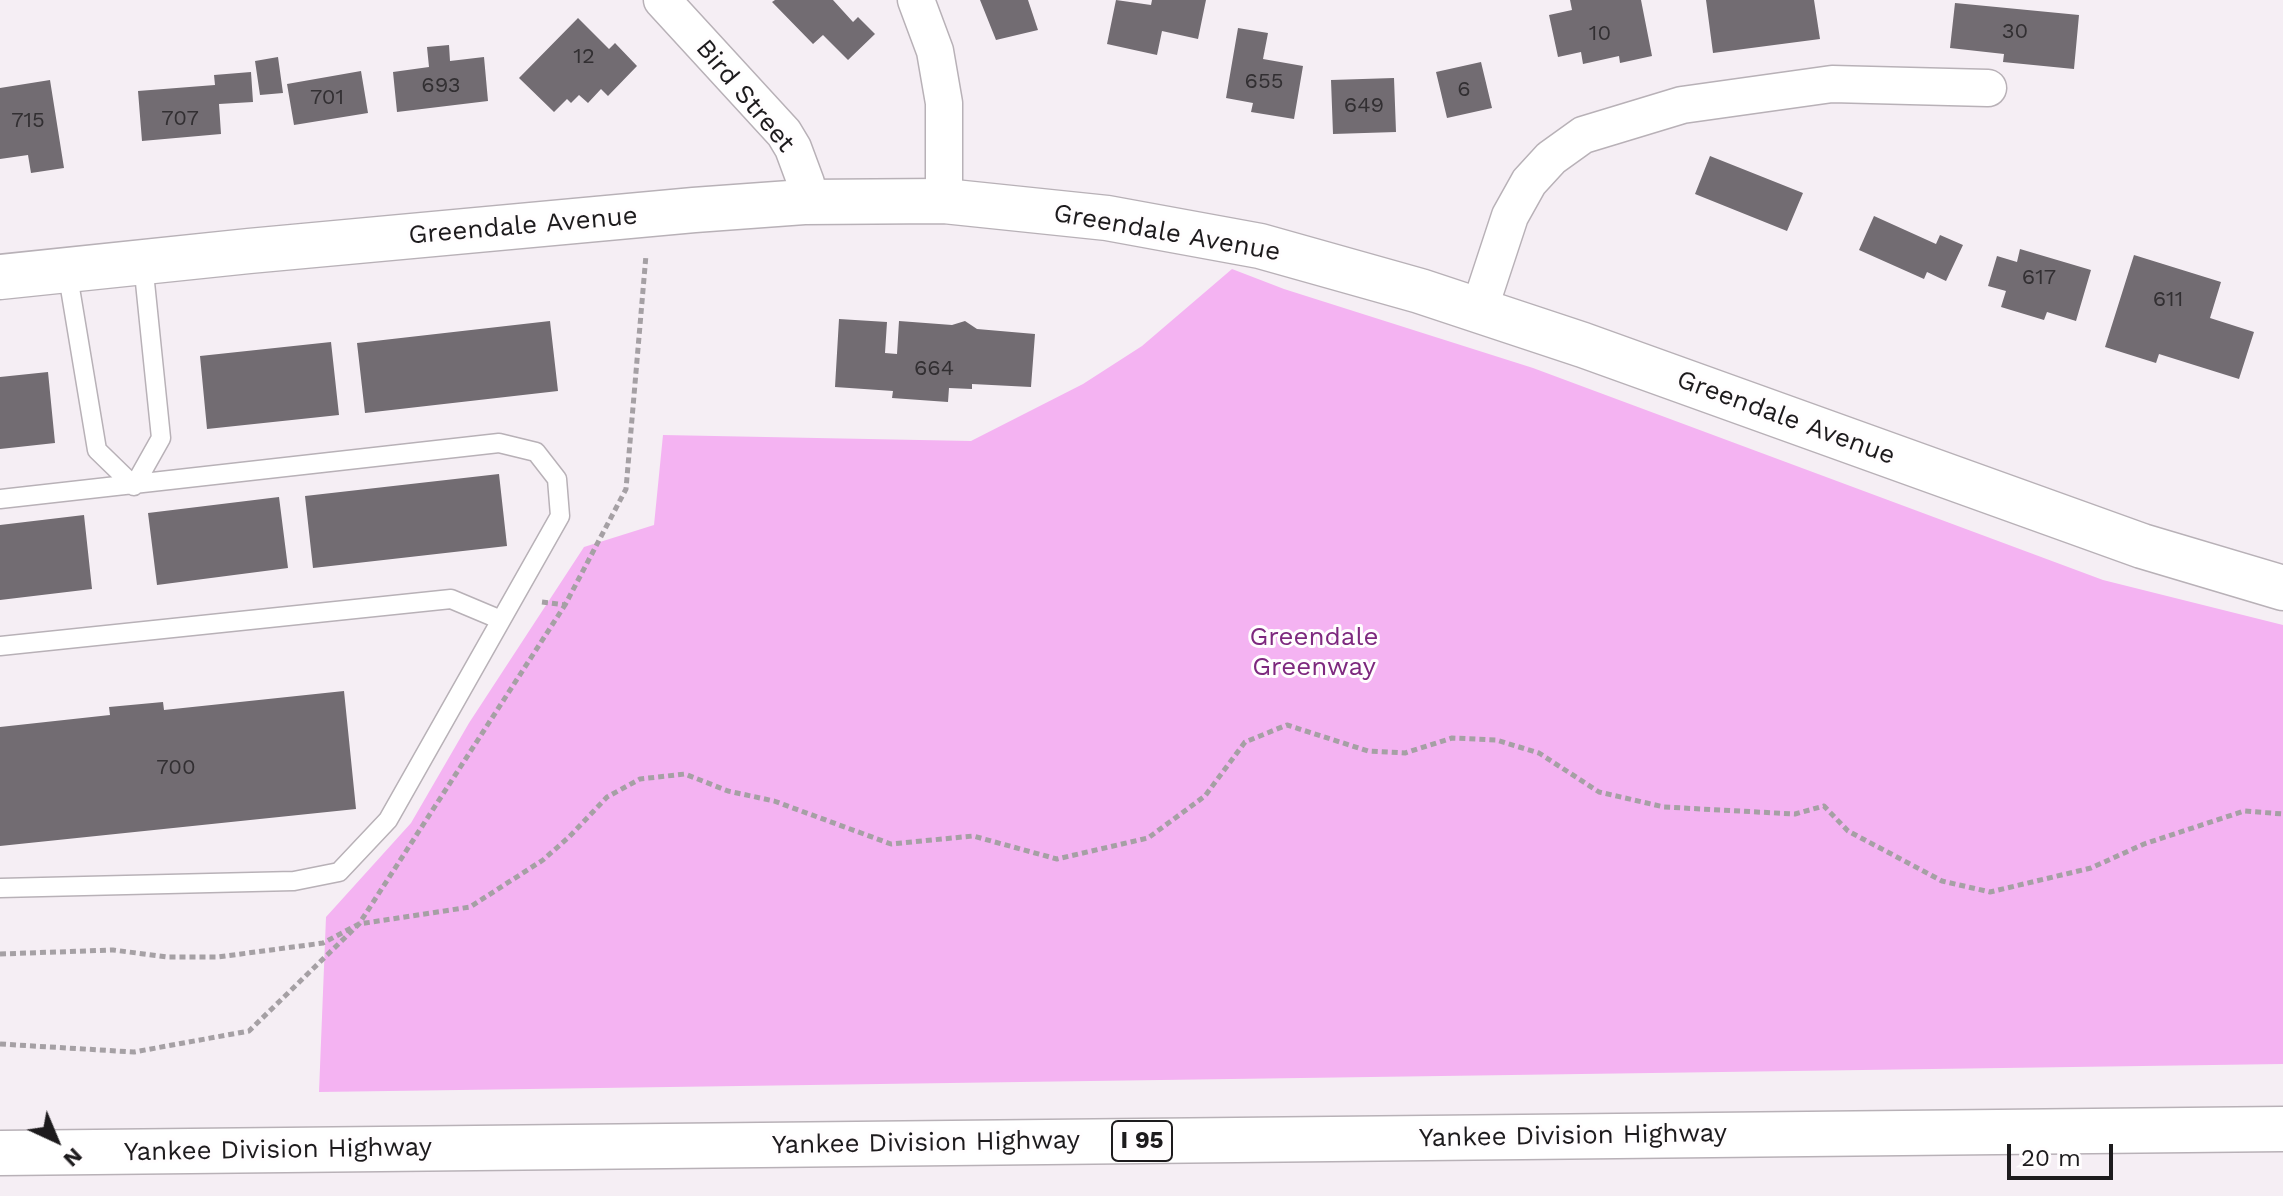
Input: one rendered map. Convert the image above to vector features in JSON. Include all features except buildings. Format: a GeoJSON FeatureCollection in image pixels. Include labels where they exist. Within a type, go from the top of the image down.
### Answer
{"type":"FeatureCollection","features":[{"type":"Feature","properties":{"kind":"main road","name":"Greendale Avenue"},"geometry":{"type":"LineString","coordinates":[[0,277],[804,202],[944,201],[1107,218],[1210,235],[1364,274],[1479,310],[2142,546],[2283,588]]}},
{"type":"Feature","properties":{"kind":"main road","name":"Yankee Division Highway"},"geometry":{"type":"LineString","coordinates":[[0,1153],[2283,1129]]}},
{"type":"Feature","properties":{"kind":"street","name":"Bird Street"},"geometry":{"type":"LineString","coordinates":[[662,0],[784,133],[806,183],[804,202]]}},
{"type":"Feature","properties":{"kind":"street"},"geometry":{"type":"LineString","coordinates":[[916,0],[935,51],[944,103],[944,201]]}},
{"type":"Feature","properties":{"kind":"street"},"geometry":{"type":"LineString","coordinates":[[1479,310],[1510,216],[1529,182],[1551,158],[1583,135],[1682,105],[1832,84],[1988,88]]}},
{"type":"Feature","properties":{"kind":"lane"},"geometry":{"type":"LineString","coordinates":[[134,486],[161,438],[143,262]]}},
{"type":"Feature","properties":{"kind":"lane"},"geometry":{"type":"LineString","coordinates":[[67,270],[97,450],[134,486]]}},
{"type":"Feature","properties":{"kind":"lane"},"geometry":{"type":"LineString","coordinates":[[0,499],[499,443],[536,452],[557,479],[560,516],[388,820],[339,872],[294,881],[0,888]]}},
{"type":"Feature","properties":{"kind":"lane"},"geometry":{"type":"LineString","coordinates":[[0,646],[451,599],[501,620]]}},
{"type":"Feature","properties":{"kind":"path"},"geometry":{"type":"LineString","coordinates":[[0,1044],[134,1052],[249,1031],[359,924],[565,605],[626,489],[650,214]]}},
{"type":"Feature","properties":{"kind":"path"},"geometry":{"type":"LineString","coordinates":[[513,598],[565,605]]}},
{"type":"Feature","properties":{"kind":"path"},"geometry":{"type":"LineString","coordinates":[[0,954],[113,950],[168,957],[218,957],[323,943],[359,924],[470,907],[543,860],[607,797],[640,779],[685,774],[728,791],[774,801],[891,844],[973,836],[1057,859],[1148,838],[1205,796],[1245,742],[1287,725],[1368,751],[1405,753],[1452,738],[1496,740],[1539,753],[1599,792],[1664,807],[1795,814],[1824,806],[1848,831],[1942,881],[1990,892],[2091,868],[2144,844],[2244,811],[2283,814]]}},
{"type":"Feature","properties":{"kind":"green space","name":"Greendale Greenway"},"geometry":{"type":"Polygon","coordinates":[[[1232,269],[1284,289],[1533,368],[2103,580],[2283,625],[2283,1064],[319,1092],[326,917],[411,823],[469,723],[584,547],[654,525],[663,435],[971,441],[1083,384],[1142,346],[1232,269]]]}}]}
